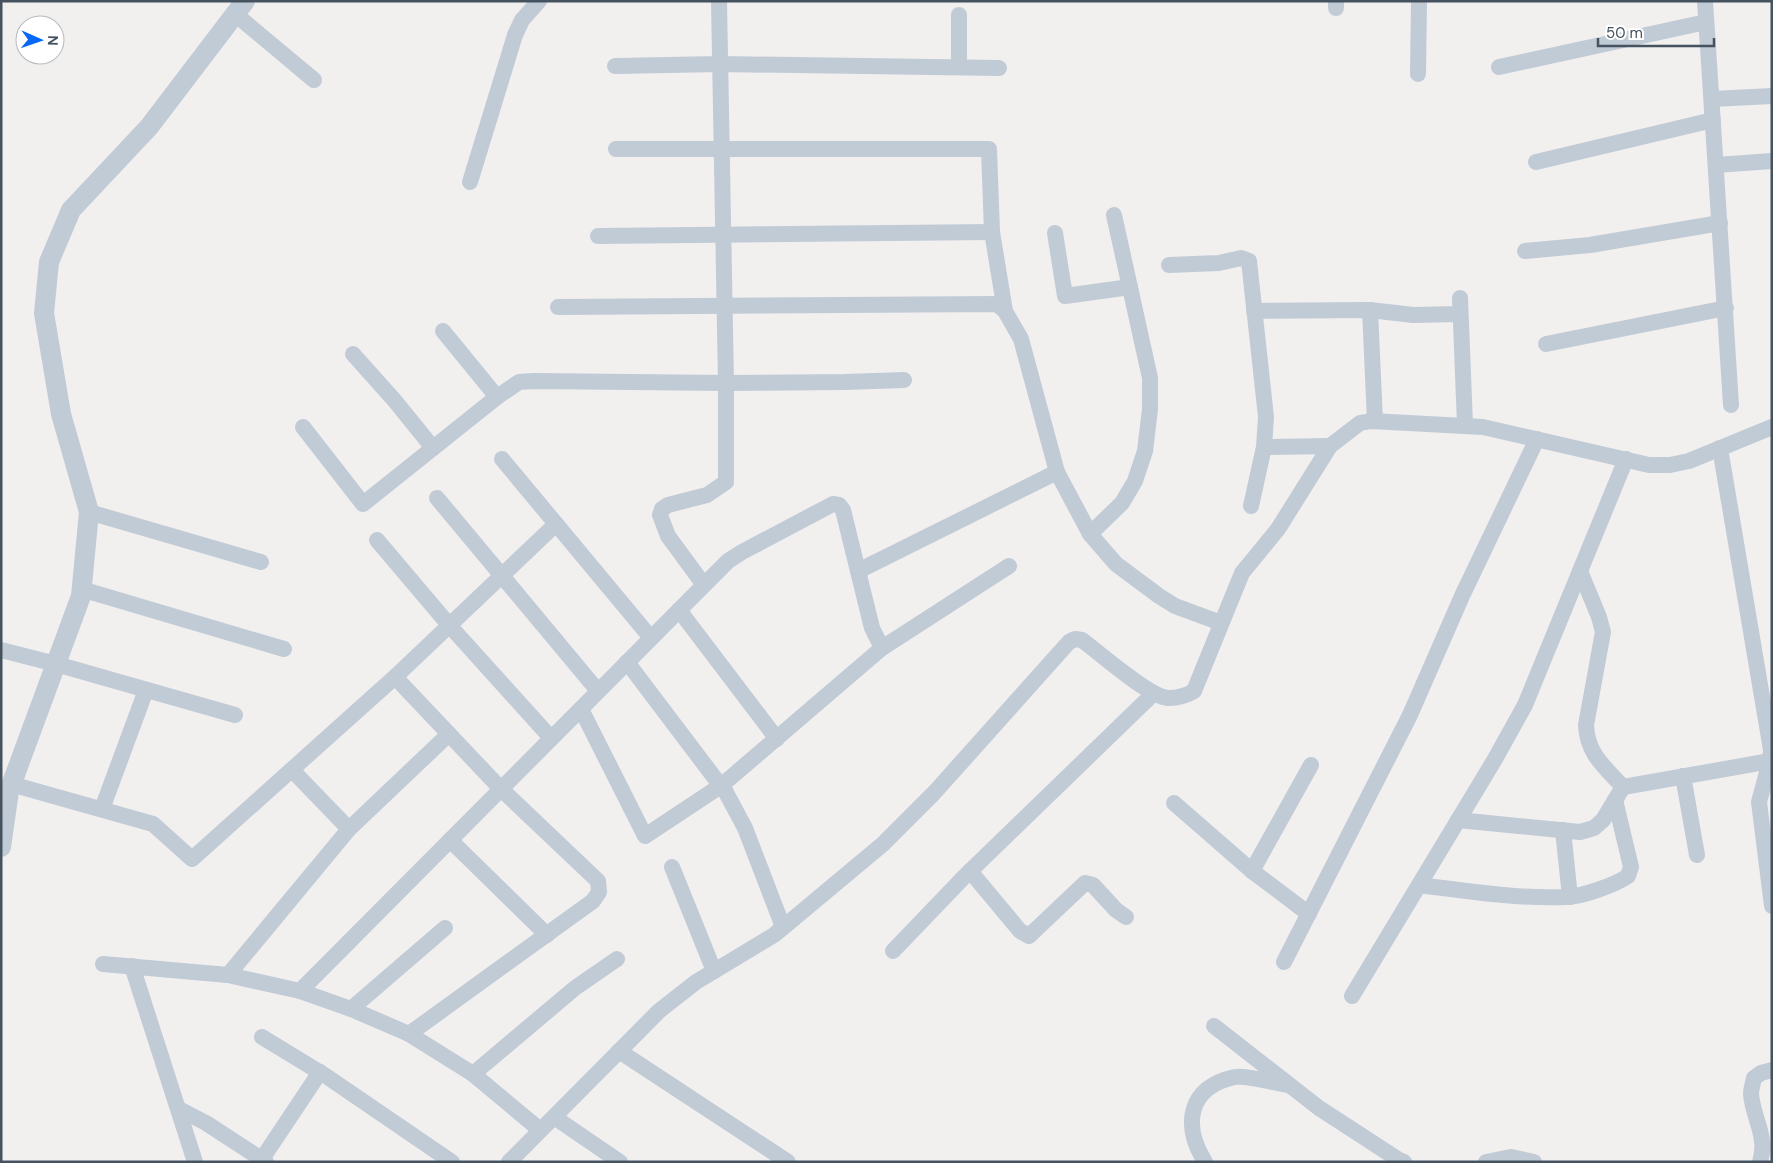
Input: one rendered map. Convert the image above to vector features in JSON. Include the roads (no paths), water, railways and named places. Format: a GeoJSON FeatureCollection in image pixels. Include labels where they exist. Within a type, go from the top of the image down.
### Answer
{"type":"FeatureCollection","features":[{"type":"Feature","properties":{"kind":"street"},"geometry":{"type":"LineString","coordinates":[[470,182],[515,35],[522,20],[539,1]]}},
{"type":"Feature","properties":{"kind":"street"},"geometry":{"type":"LineString","coordinates":[[704,585],[668,536],[660,515],[662,509],[668,506],[706,495],[726,482],[724,234],[719,1]]}},
{"type":"Feature","properties":{"kind":"street"},"geometry":{"type":"LineString","coordinates":[[1418,74],[1419,1]]}},
{"type":"Feature","properties":{"kind":"street"},"geometry":{"type":"LineString","coordinates":[[1705,1],[1732,405]]}},
{"type":"Feature","properties":{"kind":"street"},"geometry":{"type":"LineString","coordinates":[[1,846],[7,794],[80,596],[89,512],[61,414],[44,313],[49,262],[71,210],[149,127],[240,8],[314,80]]}},
{"type":"Feature","properties":{"kind":"street"},"geometry":{"type":"LineString","coordinates":[[959,15],[959,67]]}},
{"type":"Feature","properties":{"kind":"street"},"geometry":{"type":"LineString","coordinates":[[1499,68],[1706,22]]}},
{"type":"Feature","properties":{"kind":"street"},"geometry":{"type":"LineString","coordinates":[[615,66],[720,64],[999,68]]}},
{"type":"Feature","properties":{"kind":"street"},"geometry":{"type":"LineString","coordinates":[[1712,99],[1772,96]]}},
{"type":"Feature","properties":{"kind":"street"},"geometry":{"type":"LineString","coordinates":[[1536,162],[1713,120]]}},
{"type":"Feature","properties":{"kind":"street"},"geometry":{"type":"LineString","coordinates":[[616,149],[989,150],[992,232],[1005,311]]}},
{"type":"Feature","properties":{"kind":"street"},"geometry":{"type":"LineString","coordinates":[[1716,164],[1772,161]]}},
{"type":"Feature","properties":{"kind":"street"},"geometry":{"type":"LineString","coordinates":[[1090,534],[1122,503],[1135,481],[1145,450],[1150,409],[1150,378],[1114,215]]}},
{"type":"Feature","properties":{"kind":"street"},"geometry":{"type":"LineString","coordinates":[[1525,251],[1590,245],[1720,223]]}},
{"type":"Feature","properties":{"kind":"street"},"geometry":{"type":"LineString","coordinates":[[598,236],[992,232]]}},
{"type":"Feature","properties":{"kind":"street"},"geometry":{"type":"LineString","coordinates":[[1055,233],[1065,296],[1130,287]]}},
{"type":"Feature","properties":{"kind":"street"},"geometry":{"type":"LineString","coordinates":[[1168,265],[1219,263],[1241,258],[1249,261],[1266,417],[1264,447],[1251,506]]}},
{"type":"Feature","properties":{"kind":"street"},"geometry":{"type":"LineString","coordinates":[[558,307],[997,304],[1005,311],[1021,338],[1057,472],[1090,534],[1116,564],[1159,596],[1175,606],[1221,623]]}},
{"type":"Feature","properties":{"kind":"street"},"geometry":{"type":"LineString","coordinates":[[1254,311],[1370,310],[1413,315],[1460,306],[1465,425]]}},
{"type":"Feature","properties":{"kind":"street"},"geometry":{"type":"LineString","coordinates":[[1546,344],[1726,308]]}},
{"type":"Feature","properties":{"kind":"street"},"geometry":{"type":"LineString","coordinates":[[1370,310],[1375,421]]}},
{"type":"Feature","properties":{"kind":"street"},"geometry":{"type":"LineString","coordinates":[[443,331],[497,397]]}},
{"type":"Feature","properties":{"kind":"street"},"geometry":{"type":"LineString","coordinates":[[353,354],[395,401],[433,448]]}},
{"type":"Feature","properties":{"kind":"street"},"geometry":{"type":"LineString","coordinates":[[303,427],[363,504],[497,397],[519,382],[726,383],[904,380]]}},
{"type":"Feature","properties":{"kind":"street"},"geometry":{"type":"LineString","coordinates":[[509,1162],[659,1010],[696,982],[774,935],[884,844],[934,793],[1069,642],[1075,639],[1082,640],[1153,694],[1167,698],[1185,696],[1194,690],[1242,573],[1278,529],[1330,446],[1360,423],[1375,421],[1482,427],[1649,464],[1670,465],[1689,461],[1772,427]]}},
{"type":"Feature","properties":{"kind":"street"},"geometry":{"type":"LineString","coordinates":[[1284,962],[1410,715],[1462,596],[1537,439]]}},
{"type":"Feature","properties":{"kind":"street"},"geometry":{"type":"LineString","coordinates":[[1264,447],[1330,446]]}},
{"type":"Feature","properties":{"kind":"street"},"geometry":{"type":"LineString","coordinates":[[1720,448],[1766,684],[1770,761],[1765,801],[1772,906]]}},
{"type":"Feature","properties":{"kind":"street"},"geometry":{"type":"LineString","coordinates":[[502,459],[651,638]]}},
{"type":"Feature","properties":{"kind":"street"},"geometry":{"type":"LineString","coordinates":[[1352,996],[1525,705],[1626,459]]}},
{"type":"Feature","properties":{"kind":"street"},"geometry":{"type":"LineString","coordinates":[[858,571],[1057,472]]}},
{"type":"Feature","properties":{"kind":"street"},"geometry":{"type":"LineString","coordinates":[[437,498],[598,691]]}},
{"type":"Feature","properties":{"kind":"street"},"geometry":{"type":"LineString","coordinates":[[300,991],[728,561],[742,552],[833,504],[839,505],[843,510],[872,628],[882,648]]}},
{"type":"Feature","properties":{"kind":"street"},"geometry":{"type":"LineString","coordinates":[[89,512],[261,562]]}},
{"type":"Feature","properties":{"kind":"street"},"geometry":{"type":"LineString","coordinates":[[7,794],[102,809],[153,824],[192,859],[395,677],[556,524]]}},
{"type":"Feature","properties":{"kind":"street"},"geometry":{"type":"LineString","coordinates":[[377,540],[449,625],[551,738]]}},
{"type":"Feature","properties":{"kind":"street"},"geometry":{"type":"LineString","coordinates":[[581,709],[645,836],[722,785],[882,648],[1009,566]]}},
{"type":"Feature","properties":{"kind":"street"},"geometry":{"type":"LineString","coordinates":[[1419,885],[1499,895],[1570,897],[1610,886],[1628,876],[1631,867],[1619,794],[1592,752],[1586,738],[1586,725],[1602,632],[1600,617],[1580,571]]}},
{"type":"Feature","properties":{"kind":"street"},"geometry":{"type":"LineString","coordinates":[[81,589],[284,649]]}},
{"type":"Feature","properties":{"kind":"street"},"geometry":{"type":"LineString","coordinates":[[679,610],[777,739]]}},
{"type":"Feature","properties":{"kind":"street"},"geometry":{"type":"LineString","coordinates":[[1,650],[235,715]]}},
{"type":"Feature","properties":{"kind":"street"},"geometry":{"type":"LineString","coordinates":[[627,662],[717,781],[722,785],[744,828],[784,927]]}},
{"type":"Feature","properties":{"kind":"street"},"geometry":{"type":"LineString","coordinates":[[395,677],[501,789],[598,881],[600,892],[594,901],[410,1034]]}},
{"type":"Feature","properties":{"kind":"street"},"geometry":{"type":"LineString","coordinates":[[102,809],[146,690]]}},
{"type":"Feature","properties":{"kind":"street"},"geometry":{"type":"LineString","coordinates":[[893,950],[970,871],[1153,694]]}},
{"type":"Feature","properties":{"kind":"street"},"geometry":{"type":"LineString","coordinates":[[228,975],[348,829],[449,734]]}},
{"type":"Feature","properties":{"kind":"street"},"geometry":{"type":"LineString","coordinates":[[1458,820],[1580,832],[1594,828],[1603,820],[1619,794],[1683,776],[1770,761]]}},
{"type":"Feature","properties":{"kind":"street"},"geometry":{"type":"LineString","coordinates":[[1252,871],[1311,765]]}},
{"type":"Feature","properties":{"kind":"street"},"geometry":{"type":"LineString","coordinates":[[292,770],[348,829]]}},
{"type":"Feature","properties":{"kind":"street"},"geometry":{"type":"LineString","coordinates":[[1683,776],[1697,855]]}},
{"type":"Feature","properties":{"kind":"street"},"geometry":{"type":"LineString","coordinates":[[1174,803],[1252,871],[1309,914]]}},
{"type":"Feature","properties":{"kind":"street"},"geometry":{"type":"LineString","coordinates":[[1563,830],[1570,897]]}},
{"type":"Feature","properties":{"kind":"street"},"geometry":{"type":"LineString","coordinates":[[450,840],[547,935]]}},
{"type":"Feature","properties":{"kind":"street"},"geometry":{"type":"LineString","coordinates":[[672,867],[714,971]]}},
{"type":"Feature","properties":{"kind":"street"},"geometry":{"type":"LineString","coordinates":[[970,871],[1020,931],[1029,936],[1084,883],[1094,885],[1116,910],[1126,917]]}},
{"type":"Feature","properties":{"kind":"street"},"geometry":{"type":"LineString","coordinates":[[350,1009],[445,928]]}},
{"type":"Feature","properties":{"kind":"street"},"geometry":{"type":"LineString","coordinates":[[473,1074],[574,988],[617,959]]}},
{"type":"Feature","properties":{"kind":"street"},"geometry":{"type":"LineString","coordinates":[[103,964],[228,975],[300,991],[350,1009],[410,1034],[473,1074],[540,1130]]}},
{"type":"Feature","properties":{"kind":"street"},"geometry":{"type":"LineString","coordinates":[[132,966],[196,1162]]}},
{"type":"Feature","properties":{"kind":"street"},"geometry":{"type":"LineString","coordinates":[[1214,1026],[1320,1108],[1404,1162]]}},
{"type":"Feature","properties":{"kind":"street"},"geometry":{"type":"LineString","coordinates":[[262,1037],[320,1072],[452,1162]]}},
{"type":"Feature","properties":{"kind":"street"},"geometry":{"type":"LineString","coordinates":[[619,1051],[788,1162]]}},
{"type":"Feature","properties":{"kind":"street"},"geometry":{"type":"LineString","coordinates":[[1760,1162],[1763,1152],[1763,1140],[1751,1094],[1754,1078],[1761,1073],[1772,1070]]}},
{"type":"Feature","properties":{"kind":"street"},"geometry":{"type":"LineString","coordinates":[[179,1109],[206,1123],[264,1160],[320,1072]]}},
{"type":"Feature","properties":{"kind":"street"},"geometry":{"type":"LineString","coordinates":[[1205,1162],[1196,1146],[1191,1122],[1196,1105],[1208,1087],[1237,1077],[1290,1085]]}},
{"type":"Feature","properties":{"kind":"street"},"geometry":{"type":"LineString","coordinates":[[554,1117],[620,1162]]}},
{"type":"Feature","properties":{"kind":"street"},"geometry":{"type":"LineString","coordinates":[[1486,1162],[1511,1157],[1534,1162]]}}]}
